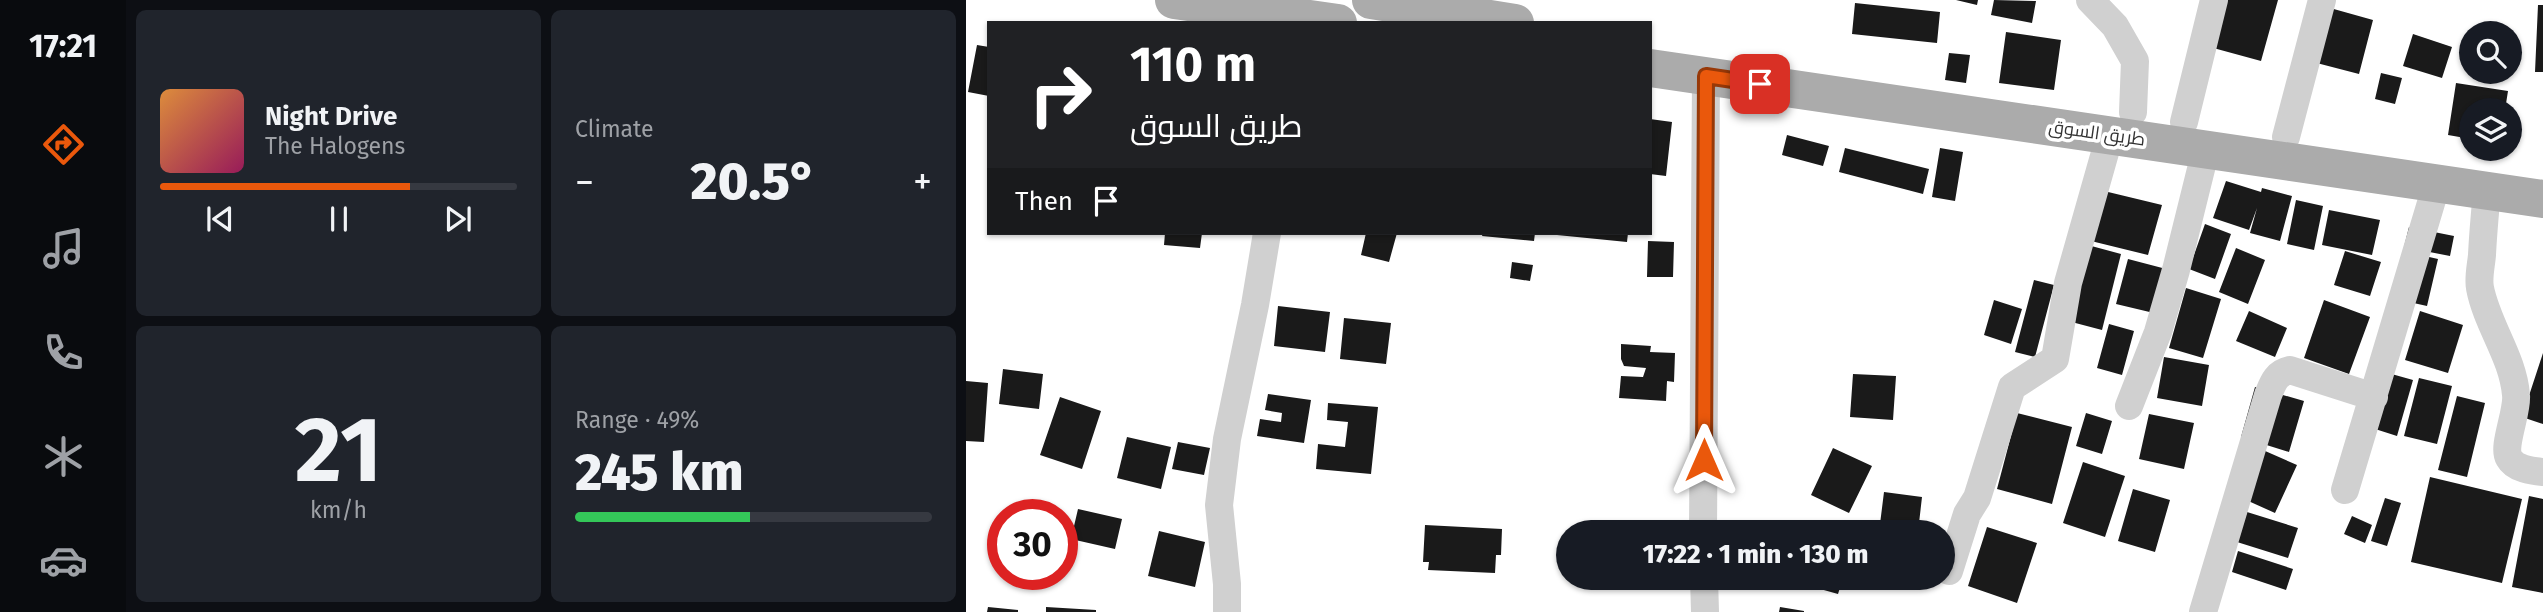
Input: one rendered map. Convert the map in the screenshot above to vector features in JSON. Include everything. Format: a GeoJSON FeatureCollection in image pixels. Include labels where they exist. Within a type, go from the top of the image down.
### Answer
{"type":"FeatureCollection","features":[{"type":"Feature","properties":{"kind":"main road"},"geometry":{"type":"LineString","coordinates":[[1174,0],[1318,21]]}},
{"type":"Feature","properties":{"kind":"main road"},"geometry":{"type":"LineString","coordinates":[[1371,0],[1502,21]]}},
{"type":"Feature","properties":{"kind":"main road","name":"طريق السوق"},"geometry":{"type":"LineString","coordinates":[[1652,44],[2195,136],[2437,183],[2543,199]]}},
{"type":"Feature","properties":{"kind":"main road","name":"طريق السوق"},"geometry":{"type":"LineString","coordinates":[[1652,68],[2121,124]]}},
{"type":"Feature","properties":{"kind":"main road","name":"طريق السوق"},"geometry":{"type":"LineString","coordinates":[[2195,136],[2286,137],[2543,175]]}},
{"type":"Feature","properties":{"kind":"street"},"geometry":{"type":"LineString","coordinates":[[1955,552],[1967,514],[1977,498],[2012,387],[2055,359],[2068,283],[2121,124],[2135,61],[2115,26],[2090,0]]}},
{"type":"Feature","properties":{"kind":"street"},"geometry":{"type":"LineString","coordinates":[[2129,406],[2165,307],[2195,136],[2214,0]]}},
{"type":"Feature","properties":{"kind":"street"},"geometry":{"type":"LineString","coordinates":[[2286,137],[2322,0]]}},
{"type":"Feature","properties":{"kind":"street"},"geometry":{"type":"LineString","coordinates":[[1703,520],[1706,76]]}},
{"type":"Feature","properties":{"kind":"street"},"geometry":{"type":"LineString","coordinates":[[2345,489],[2437,183]]}},
{"type":"Feature","properties":{"kind":"street"},"geometry":{"type":"LineString","coordinates":[[2487,191],[2480,285],[2516,392],[2517,408],[2507,449],[2509,458],[2524,468],[2543,472]]}},
{"type":"Feature","properties":{"kind":"street"},"geometry":{"type":"LineString","coordinates":[[1227,612],[1219,505],[1227,439],[1267,235]]}},
{"type":"Feature","properties":{"kind":"street"},"geometry":{"type":"LineString","coordinates":[[2203,612],[2275,379],[2282,372],[2290,370],[2374,397]]}},
{"type":"Feature","properties":{"kind":"street"},"geometry":{"type":"LineString","coordinates":[[1704,590],[1704,612]]}},
{"type":"Feature","properties":{"kind":"building"},"geometry":{"type":"Polygon","coordinates":[[[1956,0],[1978,0],[1977,5],[1956,0]]]}},
{"type":"Feature","properties":{"kind":"building"},"geometry":{"type":"Polygon","coordinates":[[[1994,0],[2036,1],[2032,23],[1991,15],[1994,0]]]}},
{"type":"Feature","properties":{"kind":"building"},"geometry":{"type":"Polygon","coordinates":[[[2218,0],[2278,0],[2261,61],[2206,46],[2218,0]]]}},
{"type":"Feature","properties":{"kind":"building"},"geometry":{"type":"Polygon","coordinates":[[[1855,3],[1940,12],[1937,43],[1852,34],[1855,3]]]}},
{"type":"Feature","properties":{"kind":"building"},"geometry":{"type":"Polygon","coordinates":[[[2538,5],[2543,5],[2543,72],[2535,72],[2538,5]]]}},
{"type":"Feature","properties":{"kind":"building"},"geometry":{"type":"Polygon","coordinates":[[[2323,6],[2373,20],[2359,74],[2309,61],[2323,6]]]}},
{"type":"Feature","properties":{"kind":"building"},"geometry":{"type":"Polygon","coordinates":[[[2006,32],[2061,40],[2054,90],[1999,83],[2006,32]]]}},
{"type":"Feature","properties":{"kind":"building"},"geometry":{"type":"Polygon","coordinates":[[[2413,34],[2452,47],[2442,78],[2403,66],[2413,34]]]}},
{"type":"Feature","properties":{"kind":"building"},"geometry":{"type":"Polygon","coordinates":[[[977,45],[987,47],[987,96],[968,92],[977,45]]]}},
{"type":"Feature","properties":{"kind":"building"},"geometry":{"type":"Polygon","coordinates":[[[1949,53],[1970,55],[1966,83],[1945,80],[1949,53]]]}},
{"type":"Feature","properties":{"kind":"building"},"geometry":{"type":"Polygon","coordinates":[[[2381,73],[2402,78],[2395,104],[2375,99],[2381,73]]]}},
{"type":"Feature","properties":{"kind":"building"},"geometry":{"type":"Polygon","coordinates":[[[2456,83],[2508,91],[2507,98],[2459,98],[2459,137],[2448,135],[2456,83]]]}},
{"type":"Feature","properties":{"kind":"building"},"geometry":{"type":"Polygon","coordinates":[[[1652,119],[1672,122],[1666,176],[1652,174],[1652,119]]]}},
{"type":"Feature","properties":{"kind":"building"},"geometry":{"type":"Polygon","coordinates":[[[1787,135],[1829,146],[1823,166],[1782,155],[1787,135]]]}},
{"type":"Feature","properties":{"kind":"building"},"geometry":{"type":"Polygon","coordinates":[[[1845,148],[1929,169],[1923,194],[1839,172],[1845,148]]]}},
{"type":"Feature","properties":{"kind":"building"},"geometry":{"type":"Polygon","coordinates":[[[1940,148],[1963,152],[1955,201],[1932,197],[1940,148]]]}},
{"type":"Feature","properties":{"kind":"building"},"geometry":{"type":"Polygon","coordinates":[[[2226,181],[2261,192],[2262,188],[2292,196],[2280,241],[2250,233],[2257,208],[2249,230],[2213,218],[2226,181]]]}},
{"type":"Feature","properties":{"kind":"building"},"geometry":{"type":"Polygon","coordinates":[[[2104,191],[2162,205],[2148,255],[2091,241],[2104,191]]]}},
{"type":"Feature","properties":{"kind":"building"},"geometry":{"type":"Polygon","coordinates":[[[2296,200],[2323,206],[2314,250],[2287,244],[2296,200]]]}},
{"type":"Feature","properties":{"kind":"building"},"geometry":{"type":"Polygon","coordinates":[[[2329,210],[2380,220],[2372,255],[2322,245],[2329,210]]]}},
{"type":"Feature","properties":{"kind":"building"},"geometry":{"type":"Polygon","coordinates":[[[2205,224],[2231,234],[2215,279],[2189,269],[2205,224]]]}},
{"type":"Feature","properties":{"kind":"building"},"geometry":{"type":"Polygon","coordinates":[[[2409,227],[2454,236],[2450,256],[2404,247],[2409,227]]]}},
{"type":"Feature","properties":{"kind":"building"},"geometry":{"type":"Polygon","coordinates":[[[1165,235],[1202,235],[1200,248],[1164,245],[1165,235]]]}},
{"type":"Feature","properties":{"kind":"building"},"geometry":{"type":"Polygon","coordinates":[[[1366,235],[1396,235],[1389,262],[1361,255],[1366,235]]]}},
{"type":"Feature","properties":{"kind":"building"},"geometry":{"type":"Polygon","coordinates":[[[1482,235],[1535,235],[1534,241],[1482,235]]]}},
{"type":"Feature","properties":{"kind":"building"},"geometry":{"type":"Polygon","coordinates":[[[1557,235],[1628,235],[1627,242],[1557,235]]]}},
{"type":"Feature","properties":{"kind":"building"},"geometry":{"type":"Polygon","coordinates":[[[1648,241],[1674,242],[1673,277],[1647,277],[1648,241]]]}},
{"type":"Feature","properties":{"kind":"building"},"geometry":{"type":"Polygon","coordinates":[[[2084,244],[2121,254],[2102,330],[2064,320],[2084,244]]]}},
{"type":"Feature","properties":{"kind":"building"},"geometry":{"type":"Polygon","coordinates":[[[2236,248],[2265,260],[2248,304],[2219,292],[2236,248]]]}},
{"type":"Feature","properties":{"kind":"building"},"geometry":{"type":"Polygon","coordinates":[[[2345,251],[2381,262],[2370,296],[2334,285],[2345,251]]]}},
{"type":"Feature","properties":{"kind":"building"},"geometry":{"type":"Polygon","coordinates":[[[2403,251],[2438,259],[2427,306],[2391,298],[2403,251]]]}},
{"type":"Feature","properties":{"kind":"building"},"geometry":{"type":"Polygon","coordinates":[[[2128,259],[2170,270],[2158,314],[2116,304],[2128,259]]]}},
{"type":"Feature","properties":{"kind":"building"},"geometry":{"type":"Polygon","coordinates":[[[1512,262],[1533,265],[1530,281],[1510,278],[1512,262]]]}},
{"type":"Feature","properties":{"kind":"building"},"geometry":{"type":"Polygon","coordinates":[[[2034,280],[2054,285],[2035,357],[2015,352],[2034,280]]]}},
{"type":"Feature","properties":{"kind":"building"},"geometry":{"type":"Polygon","coordinates":[[[2186,288],[2221,299],[2203,358],[2169,348],[2186,288]]]}},
{"type":"Feature","properties":{"kind":"building"},"geometry":{"type":"Polygon","coordinates":[[[1994,300],[2022,309],[2011,344],[1984,335],[1994,300]]]}},
{"type":"Feature","properties":{"kind":"building"},"geometry":{"type":"Polygon","coordinates":[[[2324,300],[2370,317],[2349,374],[2304,358],[2324,300]]]}},
{"type":"Feature","properties":{"kind":"building"},"geometry":{"type":"Polygon","coordinates":[[[1278,306],[1330,312],[1325,352],[1274,346],[1278,306]]]}},
{"type":"Feature","properties":{"kind":"building"},"geometry":{"type":"Polygon","coordinates":[[[2249,311],[2287,328],[2275,357],[2236,341],[2249,311]]]}},
{"type":"Feature","properties":{"kind":"building"},"geometry":{"type":"Polygon","coordinates":[[[2420,311],[2463,325],[2448,373],[2405,360],[2420,311]]]}},
{"type":"Feature","properties":{"kind":"building"},"geometry":{"type":"Polygon","coordinates":[[[1344,318],[1391,323],[1386,364],[1340,359],[1344,318]]]}},
{"type":"Feature","properties":{"kind":"building"},"geometry":{"type":"Polygon","coordinates":[[[2109,324],[2134,331],[2122,375],[2097,368],[2109,324]]]}},
{"type":"Feature","properties":{"kind":"building"},"geometry":{"type":"Polygon","coordinates":[[[1621,344],[1651,346],[1650,352],[1675,353],[1674,382],[1667,381],[1666,401],[1619,398],[1621,376],[1643,377],[1646,368],[1624,366],[1621,344]]]}},
{"type":"Feature","properties":{"kind":"building"},"geometry":{"type":"Polygon","coordinates":[[[2543,353],[2543,424],[2522,417],[2543,353]]]}},
{"type":"Feature","properties":{"kind":"building"},"geometry":{"type":"Polygon","coordinates":[[[2164,357],[2209,365],[2202,406],[2157,398],[2164,357]]]}},
{"type":"Feature","properties":{"kind":"building"},"geometry":{"type":"Polygon","coordinates":[[[1003,369],[1043,374],[1039,409],[999,404],[1003,369]]]}},
{"type":"Feature","properties":{"kind":"building"},"geometry":{"type":"Polygon","coordinates":[[[2388,373],[2413,380],[2397,436],[2372,428],[2388,373]]]}},
{"type":"Feature","properties":{"kind":"building"},"geometry":{"type":"Polygon","coordinates":[[[1853,374],[1896,376],[1893,420],[1850,417],[1853,374]]]}},
{"type":"Feature","properties":{"kind":"building"},"geometry":{"type":"Polygon","coordinates":[[[2419,378],[2452,386],[2437,444],[2404,436],[2419,378]]]}},
{"type":"Feature","properties":{"kind":"building"},"geometry":{"type":"Polygon","coordinates":[[[966,381],[988,383],[984,442],[966,441],[966,381]]]}},
{"type":"Feature","properties":{"kind":"building"},"geometry":{"type":"Polygon","coordinates":[[[2255,387],[2304,401],[2289,452],[2241,437],[2255,387]]]}},
{"type":"Feature","properties":{"kind":"building"},"geometry":{"type":"Polygon","coordinates":[[[1268,394],[1311,400],[1304,443],[1257,436],[1260,419],[1281,422],[1282,413],[1265,410],[1268,394]]]}},
{"type":"Feature","properties":{"kind":"building"},"geometry":{"type":"Polygon","coordinates":[[[2457,396],[2485,403],[2467,477],[2438,470],[2457,396]]]}},
{"type":"Feature","properties":{"kind":"building"},"geometry":{"type":"Polygon","coordinates":[[[1060,397],[1101,411],[1082,469],[1040,455],[1060,397]]]}},
{"type":"Feature","properties":{"kind":"building"},"geometry":{"type":"Polygon","coordinates":[[[1328,403],[1378,407],[1371,474],[1316,469],[1318,444],[1345,447],[1348,422],[1327,420],[1328,403]]]}},
{"type":"Feature","properties":{"kind":"building"},"geometry":{"type":"Polygon","coordinates":[[[2017,413],[2072,427],[2052,504],[1997,489],[2017,413]]]}},
{"type":"Feature","properties":{"kind":"building"},"geometry":{"type":"Polygon","coordinates":[[[2086,413],[2112,421],[2102,454],[2076,446],[2086,413]]]}},
{"type":"Feature","properties":{"kind":"building"},"geometry":{"type":"Polygon","coordinates":[[[2149,414],[2194,423],[2184,469],[2139,459],[2149,414]]]}},
{"type":"Feature","properties":{"kind":"building"},"geometry":{"type":"Polygon","coordinates":[[[1127,437],[1171,447],[1161,489],[1117,478],[1127,437]]]}},
{"type":"Feature","properties":{"kind":"building"},"geometry":{"type":"Polygon","coordinates":[[[1178,442],[1210,448],[1204,475],[1172,469],[1178,442]]]}},
{"type":"Feature","properties":{"kind":"building"},"geometry":{"type":"Polygon","coordinates":[[[2256,447],[2297,465],[2275,513],[2235,495],[2256,447]]]}},
{"type":"Feature","properties":{"kind":"building"},"geometry":{"type":"Polygon","coordinates":[[[1833,448],[1872,466],[1849,513],[1811,495],[1833,448]]]}},
{"type":"Feature","properties":{"kind":"building"},"geometry":{"type":"Polygon","coordinates":[[[2083,462],[2125,476],[2105,537],[2063,523],[2083,462]]]}},
{"type":"Feature","properties":{"kind":"building"},"geometry":{"type":"Polygon","coordinates":[[[2430,477],[2522,499],[2502,583],[2411,562],[2430,477]]]}},
{"type":"Feature","properties":{"kind":"building"},"geometry":{"type":"Polygon","coordinates":[[[2133,489],[2170,500],[2155,552],[2118,541],[2133,489]]]}},
{"type":"Feature","properties":{"kind":"building"},"geometry":{"type":"Polygon","coordinates":[[[1884,492],[1922,497],[1919,520],[1880,520],[1884,492]]]}},
{"type":"Feature","properties":{"kind":"building"},"geometry":{"type":"Polygon","coordinates":[[[2529,496],[2543,499],[2543,593],[2512,587],[2529,496]]]}},
{"type":"Feature","properties":{"kind":"building"},"geometry":{"type":"Polygon","coordinates":[[[2385,498],[2401,503],[2387,546],[2371,541],[2385,498]]]}},
{"type":"Feature","properties":{"kind":"building"},"geometry":{"type":"Polygon","coordinates":[[[1078,509],[1122,519],[1115,549],[1078,541],[1078,509]]]}},
{"type":"Feature","properties":{"kind":"building"},"geometry":{"type":"Polygon","coordinates":[[[2247,512],[2298,528],[2288,558],[2237,542],[2247,512]]]}},
{"type":"Feature","properties":{"kind":"building"},"geometry":{"type":"Polygon","coordinates":[[[2352,516],[2372,525],[2365,543],[2344,534],[2352,516]]]}},
{"type":"Feature","properties":{"kind":"building"},"geometry":{"type":"Polygon","coordinates":[[[1425,525],[1502,529],[1501,555],[1496,555],[1495,573],[1428,570],[1429,562],[1423,562],[1425,525]]]}},
{"type":"Feature","properties":{"kind":"building"},"geometry":{"type":"Polygon","coordinates":[[[1987,527],[2037,543],[2017,603],[1968,586],[1987,527]]]}},
{"type":"Feature","properties":{"kind":"building"},"geometry":{"type":"Polygon","coordinates":[[[1159,531],[1205,542],[1195,587],[1148,576],[1159,531]]]}},
{"type":"Feature","properties":{"kind":"building"},"geometry":{"type":"Polygon","coordinates":[[[2238,551],[2293,569],[2286,590],[2232,572],[2238,551]]]}},
{"type":"Feature","properties":{"kind":"building"},"geometry":{"type":"Polygon","coordinates":[[[1824,590],[1839,590],[1838,594],[1824,590]]]}},
{"type":"Feature","properties":{"kind":"building"},"geometry":{"type":"Polygon","coordinates":[[[988,607],[1018,610],[1018,612],[987,612],[988,607]]]}},
{"type":"Feature","properties":{"kind":"building"},"geometry":{"type":"Polygon","coordinates":[[[1046,607],[1096,610],[1096,612],[1046,612],[1046,607]]]}},
{"type":"Feature","properties":{"kind":"building"},"geometry":{"type":"Polygon","coordinates":[[[1780,607],[1804,611],[1804,612],[1779,612],[1780,607]]]}},
{"type":"Feature","properties":{"kind":"route"},"geometry":{"type":"LineString","coordinates":[[1704,460],[1706,76],[1760,84]]}}]}
